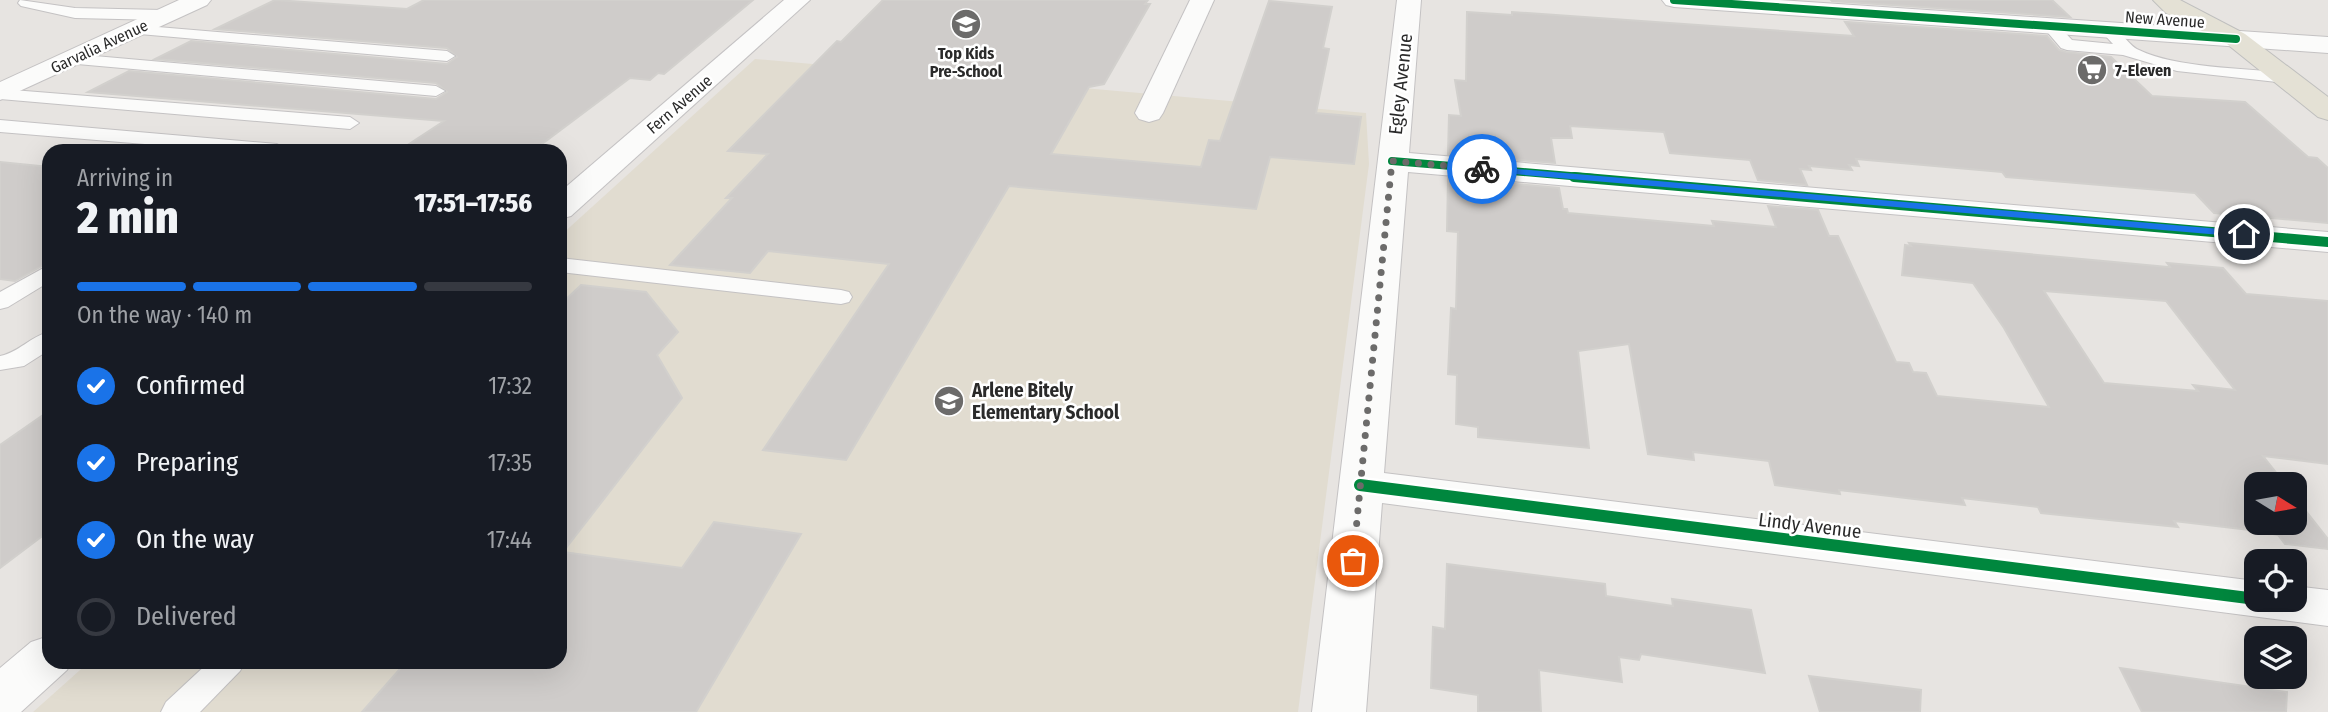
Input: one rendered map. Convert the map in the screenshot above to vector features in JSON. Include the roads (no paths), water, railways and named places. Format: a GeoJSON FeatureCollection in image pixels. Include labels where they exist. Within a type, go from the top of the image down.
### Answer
{"type":"FeatureCollection","features":[{"type":"Feature","properties":{"kind":"main road"},"geometry":{"type":"LineString","coordinates":[[2165,0],[2175,8],[2236,39],[2328,111]]}},
{"type":"Feature","properties":{"kind":"main road"},"geometry":{"type":"LineString","coordinates":[[2208,0],[2220,10],[2236,39]]}},
{"type":"Feature","properties":{"kind":"street","name":"Garvalia Avenue"},"geometry":{"type":"LineString","coordinates":[[0,93],[199,0]]}},
{"type":"Feature","properties":{"kind":"street","name":"Fern Avenue"},"geometry":{"type":"LineString","coordinates":[[568,194],[798,0]]}},
{"type":"Feature","properties":{"kind":"street"},"geometry":{"type":"LineString","coordinates":[[1149,113],[1202,0]]}},
{"type":"Feature","properties":{"kind":"street","name":"Egley Avenue"},"geometry":{"type":"LineString","coordinates":[[1339,712],[1409,0]]}},
{"type":"Feature","properties":{"kind":"street","name":"New Avenue"},"geometry":{"type":"LineString","coordinates":[[1674,0],[1833,5],[2050,27],[2328,45]]}},
{"type":"Feature","properties":{"kind":"street"},"geometry":{"type":"LineString","coordinates":[[1392,161],[2328,242]]}},
{"type":"Feature","properties":{"kind":"street","name":"Lindy Avenue"},"geometry":{"type":"LineString","coordinates":[[1360,485],[2244,597]]}},
{"type":"Feature","properties":{"kind":"street"},"geometry":{"type":"LineString","coordinates":[[2307,605],[2328,608]]}},
{"type":"Feature","properties":{"kind":"street"},"geometry":{"type":"LineString","coordinates":[[0,699],[42,662]]}},
{"type":"Feature","properties":{"kind":"lane"},"geometry":{"type":"LineString","coordinates":[[26,3],[44,8],[86,12],[166,15]]}},
{"type":"Feature","properties":{"kind":"lane"},"geometry":{"type":"LineString","coordinates":[[2050,27],[2067,45],[2128,50],[2177,66],[2286,78]]}},
{"type":"Feature","properties":{"kind":"lane"},"geometry":{"type":"LineString","coordinates":[[134,30],[447,56]]}},
{"type":"Feature","properties":{"kind":"lane"},"geometry":{"type":"LineString","coordinates":[[2109,31],[2128,50]]}},
{"type":"Feature","properties":{"kind":"lane"},"geometry":{"type":"LineString","coordinates":[[72,59],[436,91]]}},
{"type":"Feature","properties":{"kind":"lane"},"geometry":{"type":"LineString","coordinates":[[0,93],[351,123]]}},
{"type":"Feature","properties":{"kind":"lane"},"geometry":{"type":"LineString","coordinates":[[0,127],[188,144]]}},
{"type":"Feature","properties":{"kind":"lane"},"geometry":{"type":"LineString","coordinates":[[567,266],[841,297]]}},
{"type":"Feature","properties":{"kind":"lane"},"geometry":{"type":"LineString","coordinates":[[0,302],[42,276]]}},
{"type":"Feature","properties":{"kind":"lane"},"geometry":{"type":"LineString","coordinates":[[0,363],[15,360],[42,343]]}},
{"type":"Feature","properties":{"kind":"lane"},"geometry":{"type":"LineString","coordinates":[[178,712],[222,669]]}},
{"type":"Feature","properties":{"kind":"place","name":"Top Kids Pre-School"},"geometry":{"type":"Point","coordinates":[966,24]}},
{"type":"Feature","properties":{"kind":"place","name":"7-Eleven"},"geometry":{"type":"Point","coordinates":[2092,70]}},
{"type":"Feature","properties":{"kind":"place","name":"Arlene Bitely Elementary School"},"geometry":{"type":"Point","coordinates":[949,401]}}]}
